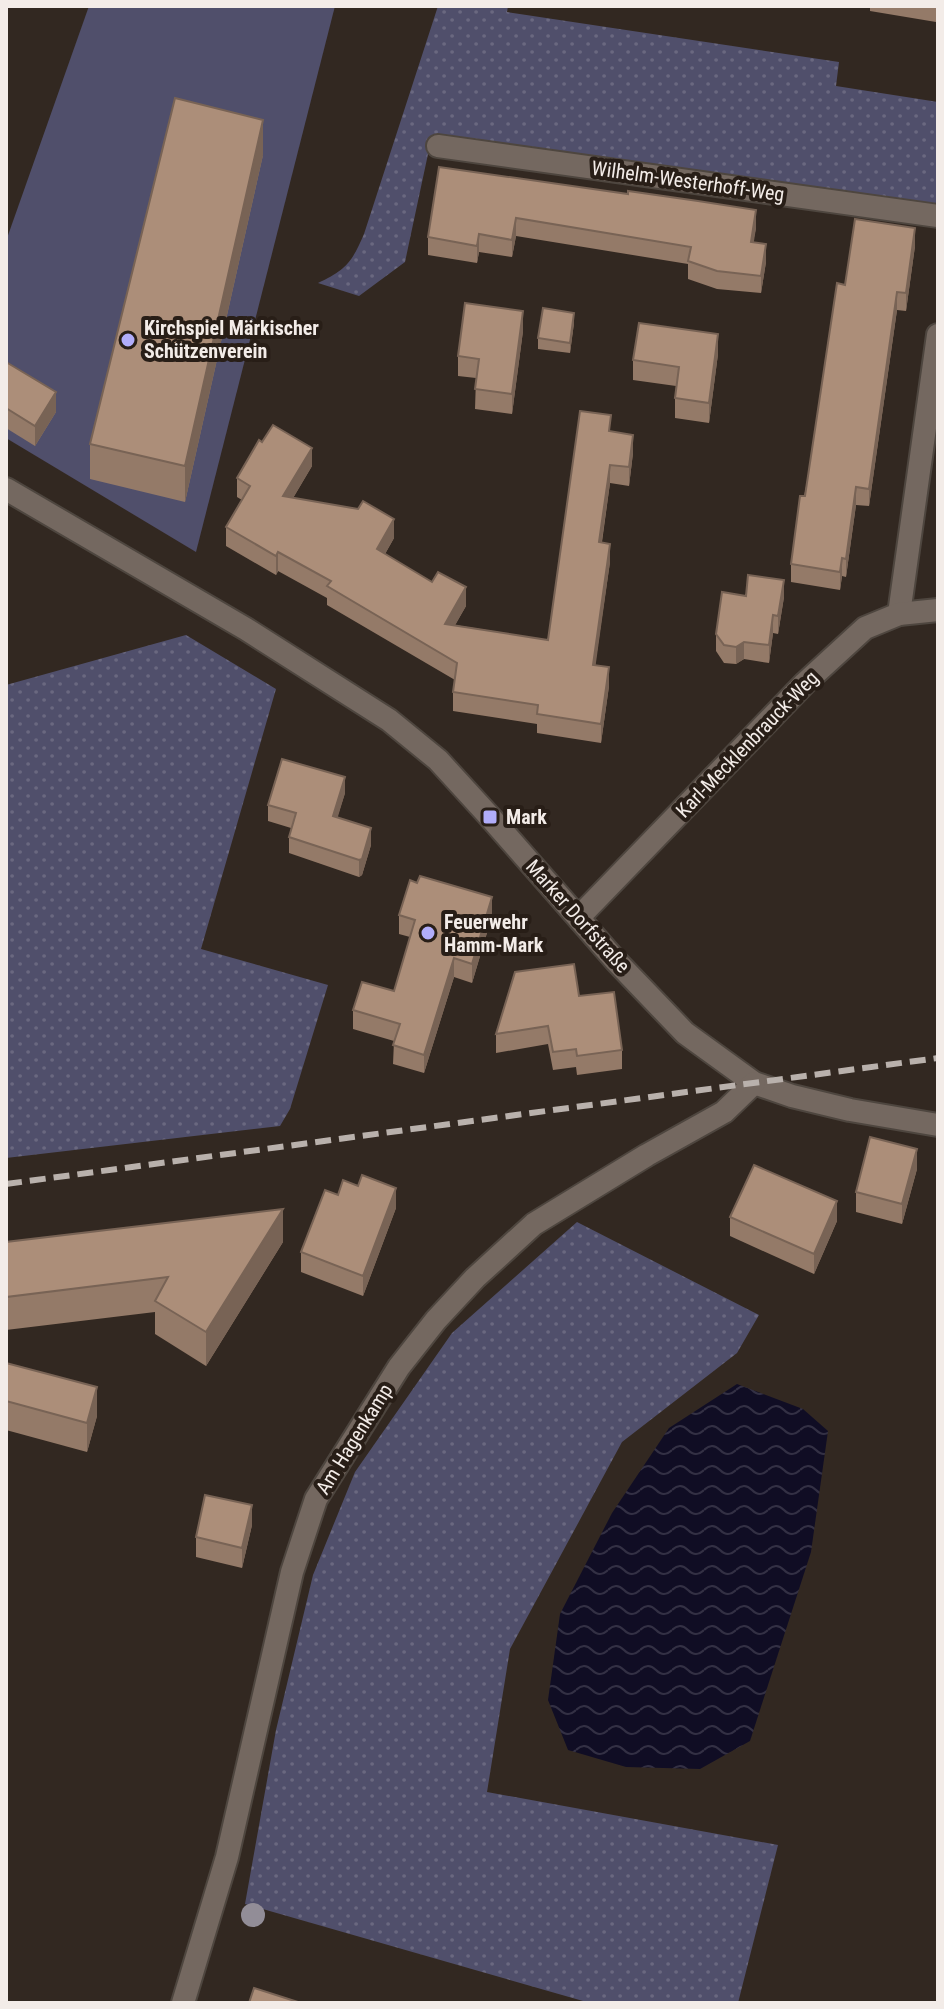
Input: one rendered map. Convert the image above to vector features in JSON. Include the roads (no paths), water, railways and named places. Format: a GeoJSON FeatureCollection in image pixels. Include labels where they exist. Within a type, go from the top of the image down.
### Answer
{"type":"FeatureCollection","features":[{"type":"Feature","properties":{"kind":"street","name":"Wilhelm-Westerhoff-Weg"},"geometry":{"type":"LineString","coordinates":[[438,146],[938,216]]}},
{"type":"Feature","properties":{"kind":"street"},"geometry":{"type":"LineString","coordinates":[[899,614],[938,335]]}},
{"type":"Feature","properties":{"kind":"street","name":"Marker Dorfstraße"},"geometry":{"type":"LineString","coordinates":[[6,489],[246,629],[389,720],[438,760],[616,961],[685,1033],[754,1083],[850,1110],[938,1125]]}},
{"type":"Feature","properties":{"kind":"street","name":"Karl-Mecklenbrauck-Weg"},"geometry":{"type":"LineString","coordinates":[[579,917],[805,683],[865,628],[899,614],[938,610]]}},
{"type":"Feature","properties":{"kind":"street","name":"Am Hagenkamp"},"geometry":{"type":"LineString","coordinates":[[183,2003],[227,1857],[292,1572],[316,1499],[332,1472],[399,1367],[475,1278],[534,1224],[724,1112],[754,1083]]}},
{"type":"Feature","properties":{"kind":"water"},"geometry":{"type":"Polygon","coordinates":[[[737,1384],[803,1409],[828,1431],[811,1552],[750,1741],[700,1769],[626,1767],[568,1750],[548,1700],[560,1614],[612,1513],[669,1428],[737,1384]]]}},
{"type":"Feature","properties":{"kind":"railway"},"geometry":{"type":"LineString","coordinates":[[6,1184],[938,1058]]}},
{"type":"Feature","properties":{"kind":"place","name":"Kirchspiel Märkischer Schützenverein"},"geometry":{"type":"Point","coordinates":[128,340]}},
{"type":"Feature","properties":{"kind":"place","name":"Mark"},"geometry":{"type":"Point","coordinates":[490,817]}},
{"type":"Feature","properties":{"kind":"place","name":"Feuerwehr Hamm-Mark"},"geometry":{"type":"Point","coordinates":[428,933]}}]}
